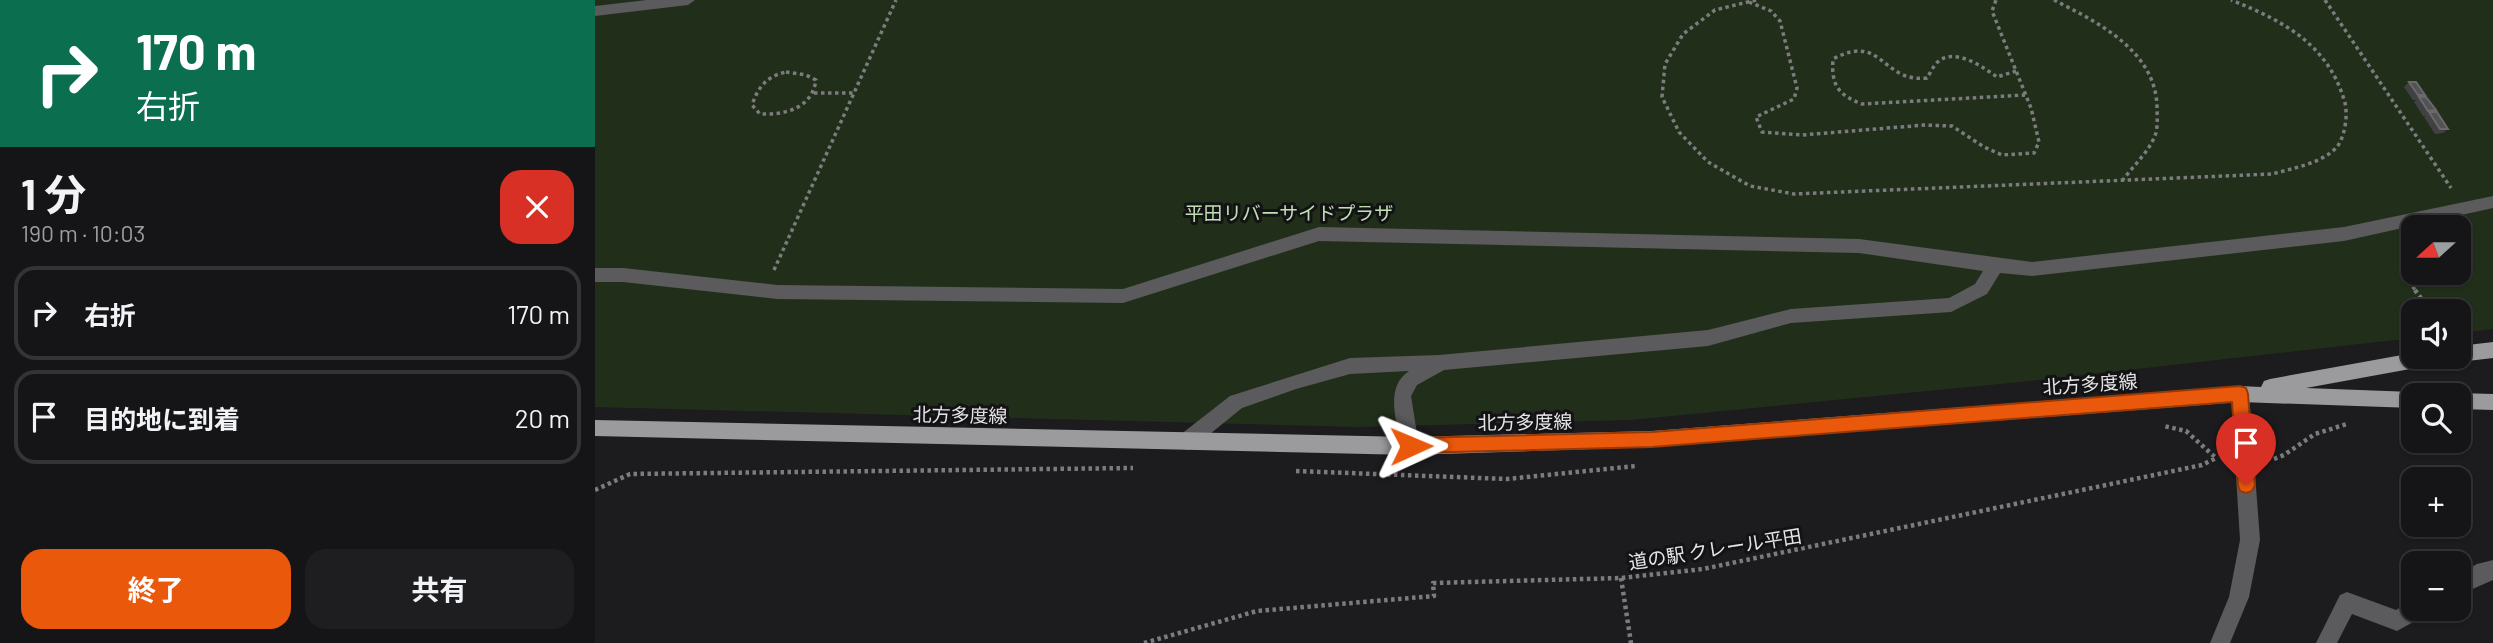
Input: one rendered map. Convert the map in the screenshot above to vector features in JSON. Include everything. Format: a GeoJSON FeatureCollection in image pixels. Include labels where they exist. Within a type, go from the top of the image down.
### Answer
{"type":"FeatureCollection","features":[{"type":"Feature","properties":{"kind":"main road"},"geometry":{"type":"LineString","coordinates":[[2471,353],[2493,350]]}},
{"type":"Feature","properties":{"kind":"main road"},"geometry":{"type":"LineString","coordinates":[[2240,394],[2401,363]]}},
{"type":"Feature","properties":{"kind":"main road","name":"北方多度線"},"geometry":{"type":"LineString","coordinates":[[595,428],[1411,446],[1652,439],[2240,394],[2401,400]]}},
{"type":"Feature","properties":{"kind":"main road"},"geometry":{"type":"LineString","coordinates":[[2471,401],[2493,402]]}},
{"type":"Feature","properties":{"kind":"street"},"geometry":{"type":"LineString","coordinates":[[595,11],[688,0]]}},
{"type":"Feature","properties":{"kind":"street"},"geometry":{"type":"LineString","coordinates":[[595,275],[623,275],[765,291],[1123,296],[1319,234],[1859,246],[2032,269],[2344,234],[2493,202]]}},
{"type":"Feature","properties":{"kind":"street"},"geometry":{"type":"LineString","coordinates":[[1187,440],[1236,402],[1350,366],[1441,362],[1708,338],[1791,316],[1951,305],[1981,289],[1996,266]]}},
{"type":"Feature","properties":{"kind":"street"},"geometry":{"type":"LineString","coordinates":[[1411,446],[1402,395],[1411,379],[1441,362]]}},
{"type":"Feature","properties":{"kind":"street"},"geometry":{"type":"LineString","coordinates":[[2220,643],[2239,597],[2250,540],[2240,394]]}},
{"type":"Feature","properties":{"kind":"street"},"geometry":{"type":"LineString","coordinates":[[2471,578],[2484,570],[2493,570]]}},
{"type":"Feature","properties":{"kind":"street"},"geometry":{"type":"LineString","coordinates":[[2326,643],[2347,602],[2397,621],[2401,619]]}},
{"type":"Feature","properties":{"kind":"path"},"geometry":{"type":"LineString","coordinates":[[765,291],[896,0]]}},
{"type":"Feature","properties":{"kind":"path"},"geometry":{"type":"LineString","coordinates":[[1756,0],[1715,10],[1683,34],[1665,64],[1662,97],[1679,132],[1708,162],[1750,186],[1794,194],[2272,174],[2310,164],[2337,147],[2348,115],[2338,79],[2312,45],[2267,14],[2231,0]]}},
{"type":"Feature","properties":{"kind":"path"},"geometry":{"type":"LineString","coordinates":[[1748,2],[1771,11],[1780,21],[1797,88],[1794,99],[1781,106],[1763,110],[1756,117],[1762,132],[1802,135],[1925,125],[1952,126],[2002,156],[2034,153],[2039,142],[2025,95],[1991,11],[1996,0]]}},
{"type":"Feature","properties":{"kind":"path"},"geometry":{"type":"LineString","coordinates":[[2054,0],[2082,13],[2121,39],[2152,73],[2159,102],[2155,136],[2122,181]]}},
{"type":"Feature","properties":{"kind":"path"},"geometry":{"type":"LineString","coordinates":[[2325,0],[2465,208]]}},
{"type":"Feature","properties":{"kind":"path"},"geometry":{"type":"LineString","coordinates":[[2016,71],[1997,77],[1983,67],[1951,57],[1939,61],[1927,78],[1911,81],[1900,77],[1878,56],[1864,48],[1844,51],[1833,59],[1831,68],[1844,97],[1862,104],[2025,95]]}},
{"type":"Feature","properties":{"kind":"path"},"geometry":{"type":"LineString","coordinates":[[786,71],[804,72],[816,80],[814,93],[808,102],[778,116],[760,114],[752,105],[754,91],[766,78],[786,71]]}},
{"type":"Feature","properties":{"kind":"path"},"geometry":{"type":"LineString","coordinates":[[814,93],[855,93]]}},
{"type":"Feature","properties":{"kind":"path"},"geometry":{"type":"LineString","coordinates":[[2400,270],[2421,299]]}},
{"type":"Feature","properties":{"kind":"path"},"geometry":{"type":"LineString","coordinates":[[2274,459],[2286,457],[2297,445],[2317,432],[2344,424],[2358,425]]}},
{"type":"Feature","properties":{"kind":"path","name":"道の駅 クレール平田"},"geometry":{"type":"LineString","coordinates":[[1144,643],[1257,611],[1434,596],[1433,583],[1621,578],[1703,569],[2202,465],[2216,458]]}},
{"type":"Feature","properties":{"kind":"path"},"geometry":{"type":"LineString","coordinates":[[1621,578],[1631,643]]}},
{"type":"Feature","properties":{"kind":"green space","name":"平田リバーサイドプラザ"},"geometry":{"type":"Polygon","coordinates":[[[595,0],[2493,0],[2493,329],[2471,332],[2471,299],[2401,299],[2401,339],[2020,382],[1630,420],[1359,427],[595,407],[595,0]]]}},
{"type":"Feature","properties":{"kind":"building"},"geometry":{"type":"Polygon","coordinates":[[[2409,82],[2416,82],[2425,95],[2418,95],[2409,82]]]}},
{"type":"Feature","properties":{"kind":"building"},"geometry":{"type":"Polygon","coordinates":[[[2419,97],[2426,97],[2436,110],[2428,111],[2419,97]]]}},
{"type":"Feature","properties":{"kind":"building"},"geometry":{"type":"Polygon","coordinates":[[[2429,112],[2437,112],[2448,129],[2440,129],[2429,112]]]}},
{"type":"Feature","properties":{"kind":"route"},"geometry":{"type":"LineString","coordinates":[[1411,446],[1652,439],[2240,394],[2246,485]]}}]}
